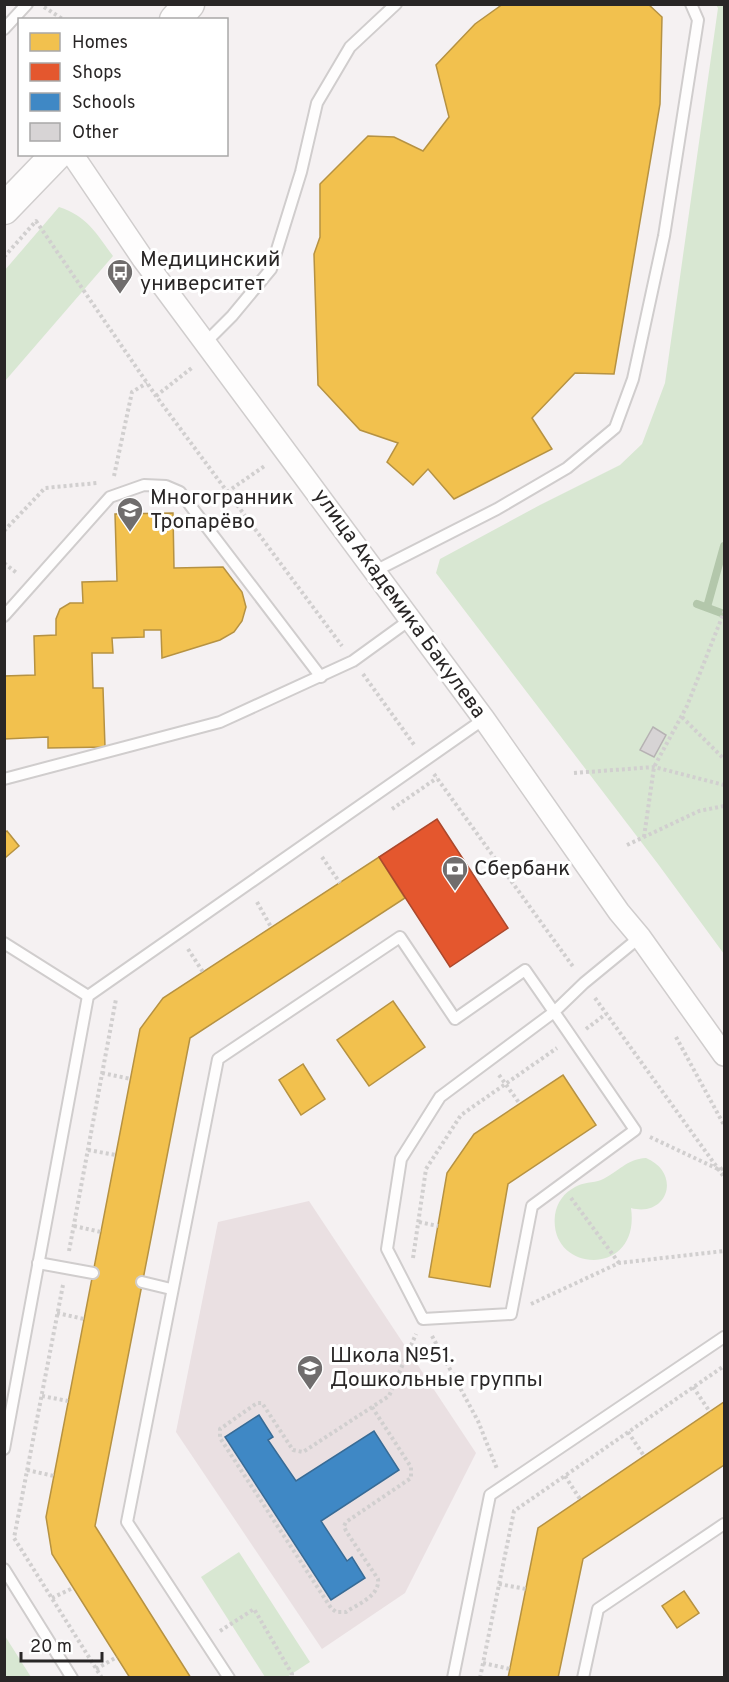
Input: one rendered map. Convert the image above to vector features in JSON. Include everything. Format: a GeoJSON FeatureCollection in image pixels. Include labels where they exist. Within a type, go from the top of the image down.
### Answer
{"type":"FeatureCollection","features":[{"type":"Feature","properties":{"kind":"main road"},"geometry":{"type":"LineString","coordinates":[[178,18],[189,4]]}},
{"type":"Feature","properties":{"kind":"main road"},"geometry":{"type":"LineString","coordinates":[[4,209],[55,156]]}},
{"type":"Feature","properties":{"kind":"street","name":"улица Академика Бакулева"},"geometry":{"type":"LineString","coordinates":[[73,156],[143,259],[484,719],[619,912],[640,937],[724,1055]]}},
{"type":"Feature","properties":{"kind":"lane"},"geometry":{"type":"LineString","coordinates":[[4,29],[27,4]]}},
{"type":"Feature","properties":{"kind":"lane"},"geometry":{"type":"LineString","coordinates":[[209,346],[271,269],[301,172],[317,103],[350,47],[396,4]]}},
{"type":"Feature","properties":{"kind":"lane"},"geometry":{"type":"LineString","coordinates":[[375,571],[497,509],[567,468],[615,428],[633,379],[664,236],[698,20],[691,4]]}},
{"type":"Feature","properties":{"kind":"lane"},"geometry":{"type":"LineString","coordinates":[[4,616],[110,497],[144,485],[166,486],[180,492],[321,677]]}},
{"type":"Feature","properties":{"kind":"lane"},"geometry":{"type":"LineString","coordinates":[[4,779],[220,722],[353,661],[411,619]]}},
{"type":"Feature","properties":{"kind":"lane"},"geometry":{"type":"LineString","coordinates":[[4,1449],[88,996],[484,719]]}},
{"type":"Feature","properties":{"kind":"lane"},"geometry":{"type":"LineString","coordinates":[[229,1677],[127,1522],[218,1059],[400,937],[455,1019],[525,970],[554,1012],[572,1038],[635,1130],[532,1206],[511,1314],[423,1319],[387,1249],[401,1159],[440,1097],[554,1012],[584,983],[640,937]]}},
{"type":"Feature","properties":{"kind":"lane"},"geometry":{"type":"LineString","coordinates":[[4,943],[88,996]]}},
{"type":"Feature","properties":{"kind":"lane"},"geometry":{"type":"LineString","coordinates":[[38,1263],[93,1273]]}},
{"type":"Feature","properties":{"kind":"lane"},"geometry":{"type":"LineString","coordinates":[[142,1282],[171,1289]]}},
{"type":"Feature","properties":{"kind":"lane"},"geometry":{"type":"LineString","coordinates":[[453,1677],[490,1495],[724,1337]]}},
{"type":"Feature","properties":{"kind":"lane"},"geometry":{"type":"LineString","coordinates":[[583,1677],[598,1608],[724,1524]]}},
{"type":"Feature","properties":{"kind":"lane"},"geometry":{"type":"LineString","coordinates":[[4,1569],[72,1677]]}},
{"type":"Feature","properties":{"kind":"path"},"geometry":{"type":"LineString","coordinates":[[49,9],[61,18]]}},
{"type":"Feature","properties":{"kind":"path"},"geometry":{"type":"LineString","coordinates":[[4,257],[36,221],[156,396],[353,661],[606,1014],[722,1168],[724,1177]]}},
{"type":"Feature","properties":{"kind":"path"},"geometry":{"type":"LineString","coordinates":[[156,396],[209,346]]}},
{"type":"Feature","properties":{"kind":"path"},"geometry":{"type":"LineString","coordinates":[[110,497],[132,392],[147,383]]}},
{"type":"Feature","properties":{"kind":"path"},"geometry":{"type":"LineString","coordinates":[[228,492],[286,451]]}},
{"type":"Feature","properties":{"kind":"path"},"geometry":{"type":"LineString","coordinates":[[4,531],[45,488],[113,481]]}},
{"type":"Feature","properties":{"kind":"path"},"geometry":{"type":"LineString","coordinates":[[4,563],[11,569]]}},
{"type":"Feature","properties":{"kind":"path"},"geometry":{"type":"LineString","coordinates":[[644,837],[654,767],[687,706],[724,612]]}},
{"type":"Feature","properties":{"kind":"path"},"geometry":{"type":"LineString","coordinates":[[682,717],[724,759]]}},
{"type":"Feature","properties":{"kind":"path"},"geometry":{"type":"LineString","coordinates":[[574,773],[654,767],[724,785]]}},
{"type":"Feature","properties":{"kind":"path"},"geometry":{"type":"LineString","coordinates":[[389,811],[437,778]]}},
{"type":"Feature","properties":{"kind":"path"},"geometry":{"type":"LineString","coordinates":[[627,845],[699,811],[724,806]]}},
{"type":"Feature","properties":{"kind":"path"},"geometry":{"type":"LineString","coordinates":[[313,863],[322,857],[340,883]]}},
{"type":"Feature","properties":{"kind":"path"},"geometry":{"type":"LineString","coordinates":[[247,908],[266,895]]}},
{"type":"Feature","properties":{"kind":"path"},"geometry":{"type":"LineString","coordinates":[[257,902],[271,927]]}},
{"type":"Feature","properties":{"kind":"path"},"geometry":{"type":"LineString","coordinates":[[179,955],[188,949],[203,972]]}},
{"type":"Feature","properties":{"kind":"path"},"geometry":{"type":"LineString","coordinates":[[102,1677],[14,1538],[117,997]]}},
{"type":"Feature","properties":{"kind":"path"},"geometry":{"type":"LineString","coordinates":[[407,1288],[426,1169],[461,1116],[606,1014]]}},
{"type":"Feature","properties":{"kind":"path"},"geometry":{"type":"LineString","coordinates":[[676,1037],[724,1125]]}},
{"type":"Feature","properties":{"kind":"path"},"geometry":{"type":"LineString","coordinates":[[489,1060],[519,1104]]}},
{"type":"Feature","properties":{"kind":"path"},"geometry":{"type":"LineString","coordinates":[[102,1073],[131,1079]]}},
{"type":"Feature","properties":{"kind":"path"},"geometry":{"type":"LineString","coordinates":[[635,1130],[722,1168]]}},
{"type":"Feature","properties":{"kind":"path"},"geometry":{"type":"LineString","coordinates":[[88,1150],[116,1155]]}},
{"type":"Feature","properties":{"kind":"path"},"geometry":{"type":"LineString","coordinates":[[561,1184],[618,1263]]}},
{"type":"Feature","properties":{"kind":"path"},"geometry":{"type":"LineString","coordinates":[[419,1222],[438,1226]]}},
{"type":"Feature","properties":{"kind":"path"},"geometry":{"type":"LineString","coordinates":[[74,1226],[101,1232]]}},
{"type":"Feature","properties":{"kind":"path"},"geometry":{"type":"LineString","coordinates":[[511,1314],[618,1263],[724,1251]]}},
{"type":"Feature","properties":{"kind":"path"},"geometry":{"type":"LineString","coordinates":[[57,1313],[84,1319]]}},
{"type":"Feature","properties":{"kind":"path"},"geometry":{"type":"LineString","coordinates":[[372,1407],[412,1472],[411,1478],[346,1522],[344,1526],[346,1531],[378,1580],[378,1585],[373,1594],[341,1613],[331,1608],[219,1434],[223,1425],[257,1403],[262,1403],[293,1450],[300,1453],[389,1396],[423,1319]]}},
{"type":"Feature","properties":{"kind":"path"},"geometry":{"type":"LineString","coordinates":[[423,1319],[478,1421],[514,1511],[480,1677]]}},
{"type":"Feature","properties":{"kind":"path"},"geometry":{"type":"LineString","coordinates":[[514,1511],[724,1366]]}},
{"type":"Feature","properties":{"kind":"path"},"geometry":{"type":"LineString","coordinates":[[693,1387],[710,1412]]}},
{"type":"Feature","properties":{"kind":"path"},"geometry":{"type":"LineString","coordinates":[[42,1396],[68,1401]]}},
{"type":"Feature","properties":{"kind":"path"},"geometry":{"type":"LineString","coordinates":[[628,1432],[644,1456]]}},
{"type":"Feature","properties":{"kind":"path"},"geometry":{"type":"LineString","coordinates":[[27,1470],[54,1476]]}},
{"type":"Feature","properties":{"kind":"path"},"geometry":{"type":"LineString","coordinates":[[565,1476],[580,1499]]}},
{"type":"Feature","properties":{"kind":"path"},"geometry":{"type":"LineString","coordinates":[[499,1584],[526,1589]]}},
{"type":"Feature","properties":{"kind":"path"},"geometry":{"type":"LineString","coordinates":[[52,1598],[73,1588]]}},
{"type":"Feature","properties":{"kind":"path"},"geometry":{"type":"LineString","coordinates":[[205,1641],[254,1609],[292,1677]]}},
{"type":"Feature","properties":{"kind":"path"},"geometry":{"type":"LineString","coordinates":[[96,1669],[117,1657]]}},
{"type":"Feature","properties":{"kind":"path"},"geometry":{"type":"LineString","coordinates":[[483,1663],[510,1669]]}},
{"type":"Feature","properties":{"kind":"shaded area","name":"Школа №51. Дошкольные группы"},"geometry":{"type":"Polygon","coordinates":[[[309,1201],[476,1453],[405,1593],[322,1649],[176,1432],[218,1222],[309,1201]]]}},
{"type":"Feature","properties":{"kind":"green space"},"geometry":{"type":"Polygon","coordinates":[[[716,5],[724,5],[724,954],[436,573],[440,559],[620,465],[642,444],[665,383],[718,8],[716,5]]]}},
{"type":"Feature","properties":{"kind":"green space"},"geometry":{"type":"Polygon","coordinates":[[[59,207],[84,220],[113,256],[5,381],[5,270],[59,207]]]}},
{"type":"Feature","properties":{"kind":"green space"},"geometry":{"type":"Polygon","coordinates":[[[646,1158],[657,1165],[664,1174],[667,1183],[666,1192],[654,1207],[631,1208],[630,1231],[622,1247],[610,1257],[594,1260],[579,1257],[565,1249],[557,1235],[555,1215],[557,1206],[564,1195],[578,1185],[601,1180],[628,1163],[646,1158]]]}},
{"type":"Feature","properties":{"kind":"green space"},"geometry":{"type":"Polygon","coordinates":[[[239,1552],[310,1662],[287,1677],[265,1677],[201,1577],[239,1552]]]}},
{"type":"Feature","properties":{"kind":"green space"},"geometry":{"type":"Polygon","coordinates":[[[5,1636],[31,1677],[5,1677],[5,1636]]]}},
{"type":"Feature","properties":{"kind":"building: Homes"},"geometry":{"type":"Polygon","coordinates":[[[503,4],[648,4],[662,17],[660,104],[614,374],[575,373],[532,418],[552,449],[454,499],[428,469],[413,485],[387,462],[398,443],[360,430],[318,385],[314,254],[320,237],[320,184],[368,136],[394,137],[423,151],[449,117],[436,65],[475,24],[503,4]]]}},
{"type":"Feature","properties":{"kind":"building: Homes"},"geometry":{"type":"Polygon","coordinates":[[[173,513],[174,568],[223,567],[242,592],[246,607],[242,621],[234,632],[220,640],[162,658],[161,630],[144,630],[144,637],[112,638],[113,653],[92,653],[93,688],[103,688],[105,747],[48,748],[48,737],[4,739],[4,676],[35,675],[34,636],[56,635],[56,619],[60,609],[70,603],[83,603],[82,582],[117,581],[115,514],[173,513]]]}},
{"type":"Feature","properties":{"kind":"building: Homes"},"geometry":{"type":"Polygon","coordinates":[[[7,831],[19,846],[5,858],[4,833],[7,831]]]}},
{"type":"Feature","properties":{"kind":"building: Homes"},"geometry":{"type":"Polygon","coordinates":[[[379,857],[405,898],[190,1038],[95,1526],[191,1678],[130,1678],[52,1554],[46,1517],[140,1029],[163,998],[379,857]]]}},
{"type":"Feature","properties":{"kind":"building: Homes"},"geometry":{"type":"Polygon","coordinates":[[[393,1001],[425,1047],[369,1086],[337,1040],[393,1001]]]}},
{"type":"Feature","properties":{"kind":"building: Homes"},"geometry":{"type":"Polygon","coordinates":[[[303,1064],[325,1099],[301,1115],[279,1080],[303,1064]]]}},
{"type":"Feature","properties":{"kind":"building: Homes"},"geometry":{"type":"Polygon","coordinates":[[[563,1075],[596,1125],[508,1184],[490,1287],[429,1277],[447,1173],[474,1134],[563,1075]]]}},
{"type":"Feature","properties":{"kind":"building: Homes"},"geometry":{"type":"Polygon","coordinates":[[[724,1402],[724,1465],[583,1559],[558,1678],[508,1678],[538,1528],[724,1402]]]}},
{"type":"Feature","properties":{"kind":"building: Homes"},"geometry":{"type":"Polygon","coordinates":[[[684,1591],[699,1613],[677,1628],[662,1606],[684,1591]]]}},
{"type":"Feature","properties":{"kind":"building: Shops"},"geometry":{"type":"Polygon","coordinates":[[[437,819],[508,928],[450,967],[379,857],[437,819]]]}},
{"type":"Feature","properties":{"kind":"building: Schools"},"geometry":{"type":"Polygon","coordinates":[[[259,1415],[273,1437],[268,1440],[296,1481],[374,1431],[399,1470],[321,1521],[347,1561],[352,1557],[365,1578],[331,1600],[225,1437],[259,1415]]]}},
{"type":"Feature","properties":{"kind":"building: Other"},"geometry":{"type":"Polygon","coordinates":[[[653,727],[666,735],[654,757],[640,750],[653,727]]]}},
{"type":"Feature","properties":{"kind":"waterway"},"geometry":{"type":"LineString","coordinates":[[707,607],[724,546]]}},
{"type":"Feature","properties":{"kind":"waterway"},"geometry":{"type":"LineString","coordinates":[[697,604],[724,614]]}},
{"type":"Feature","properties":{"kind":"place","name":"Медицинский университет"},"geometry":{"type":"Point","coordinates":[120,295]}},
{"type":"Feature","properties":{"kind":"place","name":"Многогранник Тропарёво"},"geometry":{"type":"Point","coordinates":[130,533]}},
{"type":"Feature","properties":{"kind":"place","name":"Сбербанк"},"geometry":{"type":"Point","coordinates":[455,892]}},
{"type":"Feature","properties":{"kind":"place","name":"Школа №51. Дошкольные группы"},"geometry":{"type":"Point","coordinates":[310,1391]}}]}
